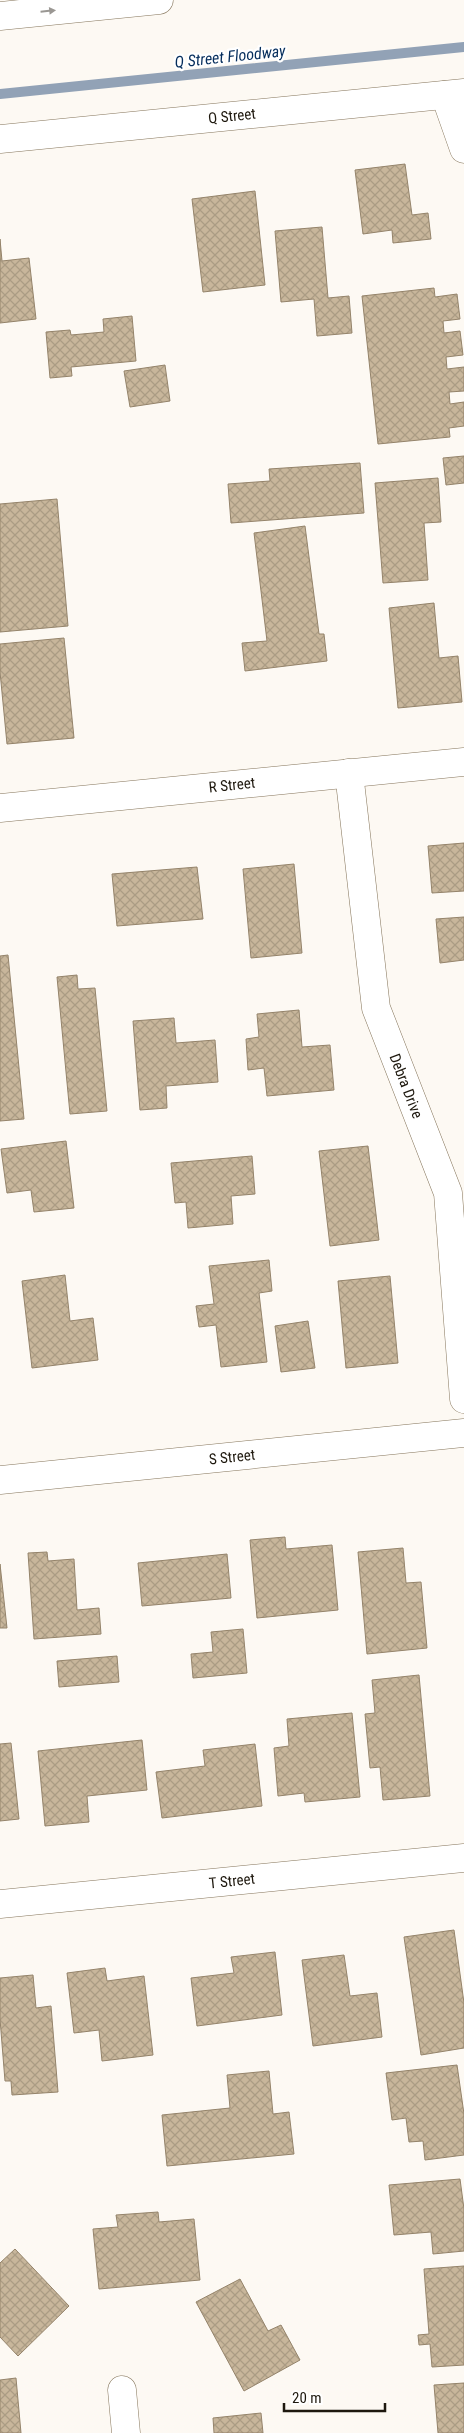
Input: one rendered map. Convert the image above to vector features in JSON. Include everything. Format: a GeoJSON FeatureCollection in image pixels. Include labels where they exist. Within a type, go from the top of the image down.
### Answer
{"type":"FeatureCollection","features":[{"type":"Feature","properties":{"kind":"main road"},"geometry":{"type":"LineString","coordinates":[[0,16],[159,0]]}},
{"type":"Feature","properties":{"kind":"main road"},"geometry":{"type":"LineString","coordinates":[[455,94],[464,149]]}},
{"type":"Feature","properties":{"kind":"main road","name":"Q Street"},"geometry":{"type":"LineString","coordinates":[[0,140],[455,94]]}},
{"type":"Feature","properties":{"kind":"main road","name":"R Street"},"geometry":{"type":"LineString","coordinates":[[0,808],[464,762]]}},
{"type":"Feature","properties":{"kind":"main road","name":"Debra Drive"},"geometry":{"type":"LineString","coordinates":[[349,773],[376,1008],[448,1193],[464,1399]]}},
{"type":"Feature","properties":{"kind":"main road","name":"S Street"},"geometry":{"type":"LineString","coordinates":[[0,1480],[464,1433]]}},
{"type":"Feature","properties":{"kind":"main road","name":"T Street"},"geometry":{"type":"LineString","coordinates":[[0,1904],[464,1858]]}},
{"type":"Feature","properties":{"kind":"main road"},"geometry":{"type":"LineString","coordinates":[[122,2390],[126,2433]]}},
{"type":"Feature","properties":{"kind":"building"},"geometry":{"type":"Polygon","coordinates":[[[405,164],[412,215],[428,213],[431,239],[393,243],[392,230],[363,234],[355,170],[405,164]]]}},
{"type":"Feature","properties":{"kind":"building"},"geometry":{"type":"Polygon","coordinates":[[[255,191],[265,285],[203,292],[192,199],[255,191]]]}},
{"type":"Feature","properties":{"kind":"building"},"geometry":{"type":"Polygon","coordinates":[[[322,227],[328,298],[349,296],[352,333],[317,336],[314,299],[281,302],[275,231],[322,227]]]}},
{"type":"Feature","properties":{"kind":"building"},"geometry":{"type":"Polygon","coordinates":[[[0,239],[2,261],[29,258],[36,319],[0,323],[0,239]]]}},
{"type":"Feature","properties":{"kind":"building"},"geometry":{"type":"Polygon","coordinates":[[[434,288],[435,297],[457,294],[460,319],[443,321],[444,333],[460,331],[463,355],[446,357],[447,369],[464,367],[464,391],[449,392],[450,404],[464,402],[464,426],[449,428],[450,437],[378,444],[362,296],[434,288]]]}},
{"type":"Feature","properties":{"kind":"building"},"geometry":{"type":"Polygon","coordinates":[[[132,316],[136,361],[71,367],[72,376],[50,378],[46,332],[70,330],[71,335],[104,332],[103,319],[132,316]]]}},
{"type":"Feature","properties":{"kind":"building"},"geometry":{"type":"Polygon","coordinates":[[[165,365],[170,401],[130,407],[124,371],[165,365]]]}},
{"type":"Feature","properties":{"kind":"building"},"geometry":{"type":"Polygon","coordinates":[[[464,456],[464,483],[446,485],[443,458],[464,456]]]}},
{"type":"Feature","properties":{"kind":"building"},"geometry":{"type":"Polygon","coordinates":[[[360,463],[364,513],[231,523],[228,484],[270,481],[269,469],[360,463]]]}},
{"type":"Feature","properties":{"kind":"building"},"geometry":{"type":"Polygon","coordinates":[[[438,478],[441,522],[424,523],[428,580],[383,583],[375,483],[438,478]]]}},
{"type":"Feature","properties":{"kind":"building"},"geometry":{"type":"Polygon","coordinates":[[[57,499],[68,626],[0,632],[0,504],[57,499]]]}},
{"type":"Feature","properties":{"kind":"building"},"geometry":{"type":"Polygon","coordinates":[[[305,526],[319,634],[324,634],[327,661],[245,671],[242,643],[267,641],[254,533],[305,526]]]}},
{"type":"Feature","properties":{"kind":"building"},"geometry":{"type":"Polygon","coordinates":[[[434,603],[439,658],[458,656],[462,702],[398,708],[389,608],[434,603]]]}},
{"type":"Feature","properties":{"kind":"building"},"geometry":{"type":"Polygon","coordinates":[[[64,638],[74,738],[7,744],[0,672],[0,644],[64,638]]]}},
{"type":"Feature","properties":{"kind":"building"},"geometry":{"type":"Polygon","coordinates":[[[464,843],[464,891],[432,893],[428,846],[464,843]]]}},
{"type":"Feature","properties":{"kind":"building"},"geometry":{"type":"Polygon","coordinates":[[[294,864],[302,953],[251,958],[243,869],[294,864]]]}},
{"type":"Feature","properties":{"kind":"building"},"geometry":{"type":"Polygon","coordinates":[[[197,867],[203,919],[117,926],[112,874],[197,867]]]}},
{"type":"Feature","properties":{"kind":"building"},"geometry":{"type":"Polygon","coordinates":[[[464,917],[464,960],[440,963],[436,919],[464,917]]]}},
{"type":"Feature","properties":{"kind":"building"},"geometry":{"type":"Polygon","coordinates":[[[8,955],[24,1119],[0,1121],[0,956],[8,955]]]}},
{"type":"Feature","properties":{"kind":"building"},"geometry":{"type":"Polygon","coordinates":[[[77,975],[78,989],[95,988],[107,1111],[70,1114],[57,977],[77,975]]]}},
{"type":"Feature","properties":{"kind":"building"},"geometry":{"type":"Polygon","coordinates":[[[299,1010],[302,1047],[330,1045],[334,1090],[267,1096],[264,1068],[248,1070],[246,1039],[259,1037],[257,1014],[299,1010]]]}},
{"type":"Feature","properties":{"kind":"building"},"geometry":{"type":"Polygon","coordinates":[[[174,1018],[176,1043],[215,1040],[218,1082],[166,1086],[167,1108],[140,1110],[133,1021],[174,1018]]]}},
{"type":"Feature","properties":{"kind":"building"},"geometry":{"type":"Polygon","coordinates":[[[66,1141],[74,1208],[34,1212],[31,1190],[7,1193],[1,1149],[66,1141]]]}},
{"type":"Feature","properties":{"kind":"building"},"geometry":{"type":"Polygon","coordinates":[[[368,1146],[379,1240],[330,1246],[319,1151],[368,1146]]]}},
{"type":"Feature","properties":{"kind":"building"},"geometry":{"type":"Polygon","coordinates":[[[252,1156],[255,1194],[231,1196],[233,1224],[188,1228],[186,1202],[175,1203],[171,1163],[252,1156]]]}},
{"type":"Feature","properties":{"kind":"building"},"geometry":{"type":"Polygon","coordinates":[[[269,1260],[272,1291],[259,1293],[267,1362],[221,1367],[216,1325],[199,1327],[196,1306],[214,1304],[209,1266],[269,1260]]]}},
{"type":"Feature","properties":{"kind":"building"},"geometry":{"type":"Polygon","coordinates":[[[65,1275],[70,1321],[93,1318],[98,1360],[32,1368],[22,1281],[65,1275]]]}},
{"type":"Feature","properties":{"kind":"building"},"geometry":{"type":"Polygon","coordinates":[[[390,1276],[398,1363],[346,1368],[338,1281],[390,1276]]]}},
{"type":"Feature","properties":{"kind":"building"},"geometry":{"type":"Polygon","coordinates":[[[308,1321],[315,1368],[281,1372],[275,1326],[308,1321]]]}},
{"type":"Feature","properties":{"kind":"building"},"geometry":{"type":"Polygon","coordinates":[[[285,1537],[286,1549],[332,1545],[338,1610],[257,1618],[250,1540],[285,1537]]]}},
{"type":"Feature","properties":{"kind":"building"},"geometry":{"type":"Polygon","coordinates":[[[403,1548],[406,1583],[421,1582],[427,1648],[367,1654],[358,1552],[403,1548]]]}},
{"type":"Feature","properties":{"kind":"building"},"geometry":{"type":"Polygon","coordinates":[[[47,1552],[48,1561],[74,1559],[77,1610],[99,1608],[101,1634],[34,1639],[28,1553],[47,1552]]]}},
{"type":"Feature","properties":{"kind":"building"},"geometry":{"type":"Polygon","coordinates":[[[227,1554],[231,1598],[142,1606],[138,1563],[227,1554]]]}},
{"type":"Feature","properties":{"kind":"building"},"geometry":{"type":"Polygon","coordinates":[[[0,1564],[7,1628],[0,1628],[0,1564]]]}},
{"type":"Feature","properties":{"kind":"building"},"geometry":{"type":"Polygon","coordinates":[[[243,1629],[247,1673],[193,1678],[191,1654],[213,1652],[211,1632],[243,1629]]]}},
{"type":"Feature","properties":{"kind":"building"},"geometry":{"type":"Polygon","coordinates":[[[117,1656],[119,1682],[59,1687],[57,1661],[117,1656]]]}},
{"type":"Feature","properties":{"kind":"building"},"geometry":{"type":"Polygon","coordinates":[[[419,1675],[430,1796],[383,1800],[380,1767],[370,1768],[365,1714],[375,1713],[372,1680],[419,1675]]]}},
{"type":"Feature","properties":{"kind":"building"},"geometry":{"type":"Polygon","coordinates":[[[352,1713],[360,1797],[305,1802],[304,1793],[278,1796],[274,1748],[289,1746],[287,1719],[352,1713]]]}},
{"type":"Feature","properties":{"kind":"building"},"geometry":{"type":"Polygon","coordinates":[[[142,1740],[147,1790],[87,1796],[89,1822],[45,1826],[38,1751],[142,1740]]]}},
{"type":"Feature","properties":{"kind":"building"},"geometry":{"type":"Polygon","coordinates":[[[11,1743],[19,1819],[0,1821],[0,1744],[11,1743]]]}},
{"type":"Feature","properties":{"kind":"building"},"geometry":{"type":"Polygon","coordinates":[[[255,1744],[262,1806],[162,1818],[156,1772],[205,1766],[203,1750],[255,1744]]]}},
{"type":"Feature","properties":{"kind":"building"},"geometry":{"type":"Polygon","coordinates":[[[454,1930],[464,2003],[464,2048],[421,2055],[404,1937],[454,1930]]]}},
{"type":"Feature","properties":{"kind":"building"},"geometry":{"type":"Polygon","coordinates":[[[275,1952],[282,2015],[197,2026],[191,1978],[234,1973],[231,1957],[275,1952]]]}},
{"type":"Feature","properties":{"kind":"building"},"geometry":{"type":"Polygon","coordinates":[[[344,1955],[350,1996],[377,1993],[382,2037],[313,2046],[302,1960],[344,1955]]]}},
{"type":"Feature","properties":{"kind":"building"},"geometry":{"type":"Polygon","coordinates":[[[105,1968],[107,1981],[144,1976],[153,2055],[102,2061],[99,2030],[74,2033],[67,1973],[105,1968]]]}},
{"type":"Feature","properties":{"kind":"building"},"geometry":{"type":"Polygon","coordinates":[[[33,1975],[36,2008],[51,2006],[58,2092],[12,2095],[11,2081],[5,2081],[0,2019],[0,1978],[33,1975]]]}},
{"type":"Feature","properties":{"kind":"building"},"geometry":{"type":"Polygon","coordinates":[[[457,2065],[464,2114],[464,2155],[425,2160],[423,2141],[409,2142],[406,2118],[392,2120],[386,2073],[457,2065]]]}},
{"type":"Feature","properties":{"kind":"building"},"geometry":{"type":"Polygon","coordinates":[[[269,2071],[273,2114],[289,2112],[294,2154],[167,2166],[162,2115],[230,2108],[227,2075],[269,2071]]]}},
{"type":"Feature","properties":{"kind":"building"},"geometry":{"type":"Polygon","coordinates":[[[460,2179],[464,2209],[464,2251],[433,2254],[431,2232],[394,2235],[389,2185],[460,2179]]]}},
{"type":"Feature","properties":{"kind":"building"},"geometry":{"type":"Polygon","coordinates":[[[158,2212],[159,2222],[194,2219],[200,2280],[99,2289],[93,2229],[118,2227],[116,2215],[158,2212]]]}},
{"type":"Feature","properties":{"kind":"building"},"geometry":{"type":"Polygon","coordinates":[[[15,2249],[69,2306],[18,2356],[0,2337],[0,2263],[15,2249]]]}},
{"type":"Feature","properties":{"kind":"building"},"geometry":{"type":"Polygon","coordinates":[[[464,2266],[464,2365],[432,2367],[430,2344],[419,2345],[418,2335],[429,2334],[424,2269],[464,2266]]]}},
{"type":"Feature","properties":{"kind":"building"},"geometry":{"type":"Polygon","coordinates":[[[240,2279],[268,2331],[281,2325],[300,2360],[244,2391],[196,2302],[240,2279]]]}},
{"type":"Feature","properties":{"kind":"building"},"geometry":{"type":"Polygon","coordinates":[[[16,2378],[21,2433],[0,2433],[0,2380],[16,2378]]]}},
{"type":"Feature","properties":{"kind":"building"},"geometry":{"type":"Polygon","coordinates":[[[464,2383],[464,2433],[438,2433],[434,2385],[464,2383]]]}},
{"type":"Feature","properties":{"kind":"building"},"geometry":{"type":"Polygon","coordinates":[[[261,2413],[263,2433],[214,2433],[213,2418],[261,2413]]]}},
{"type":"Feature","properties":{"kind":"waterway","name":"Q Street Floodway"},"geometry":{"type":"LineString","coordinates":[[0,94],[464,47]]}}]}
